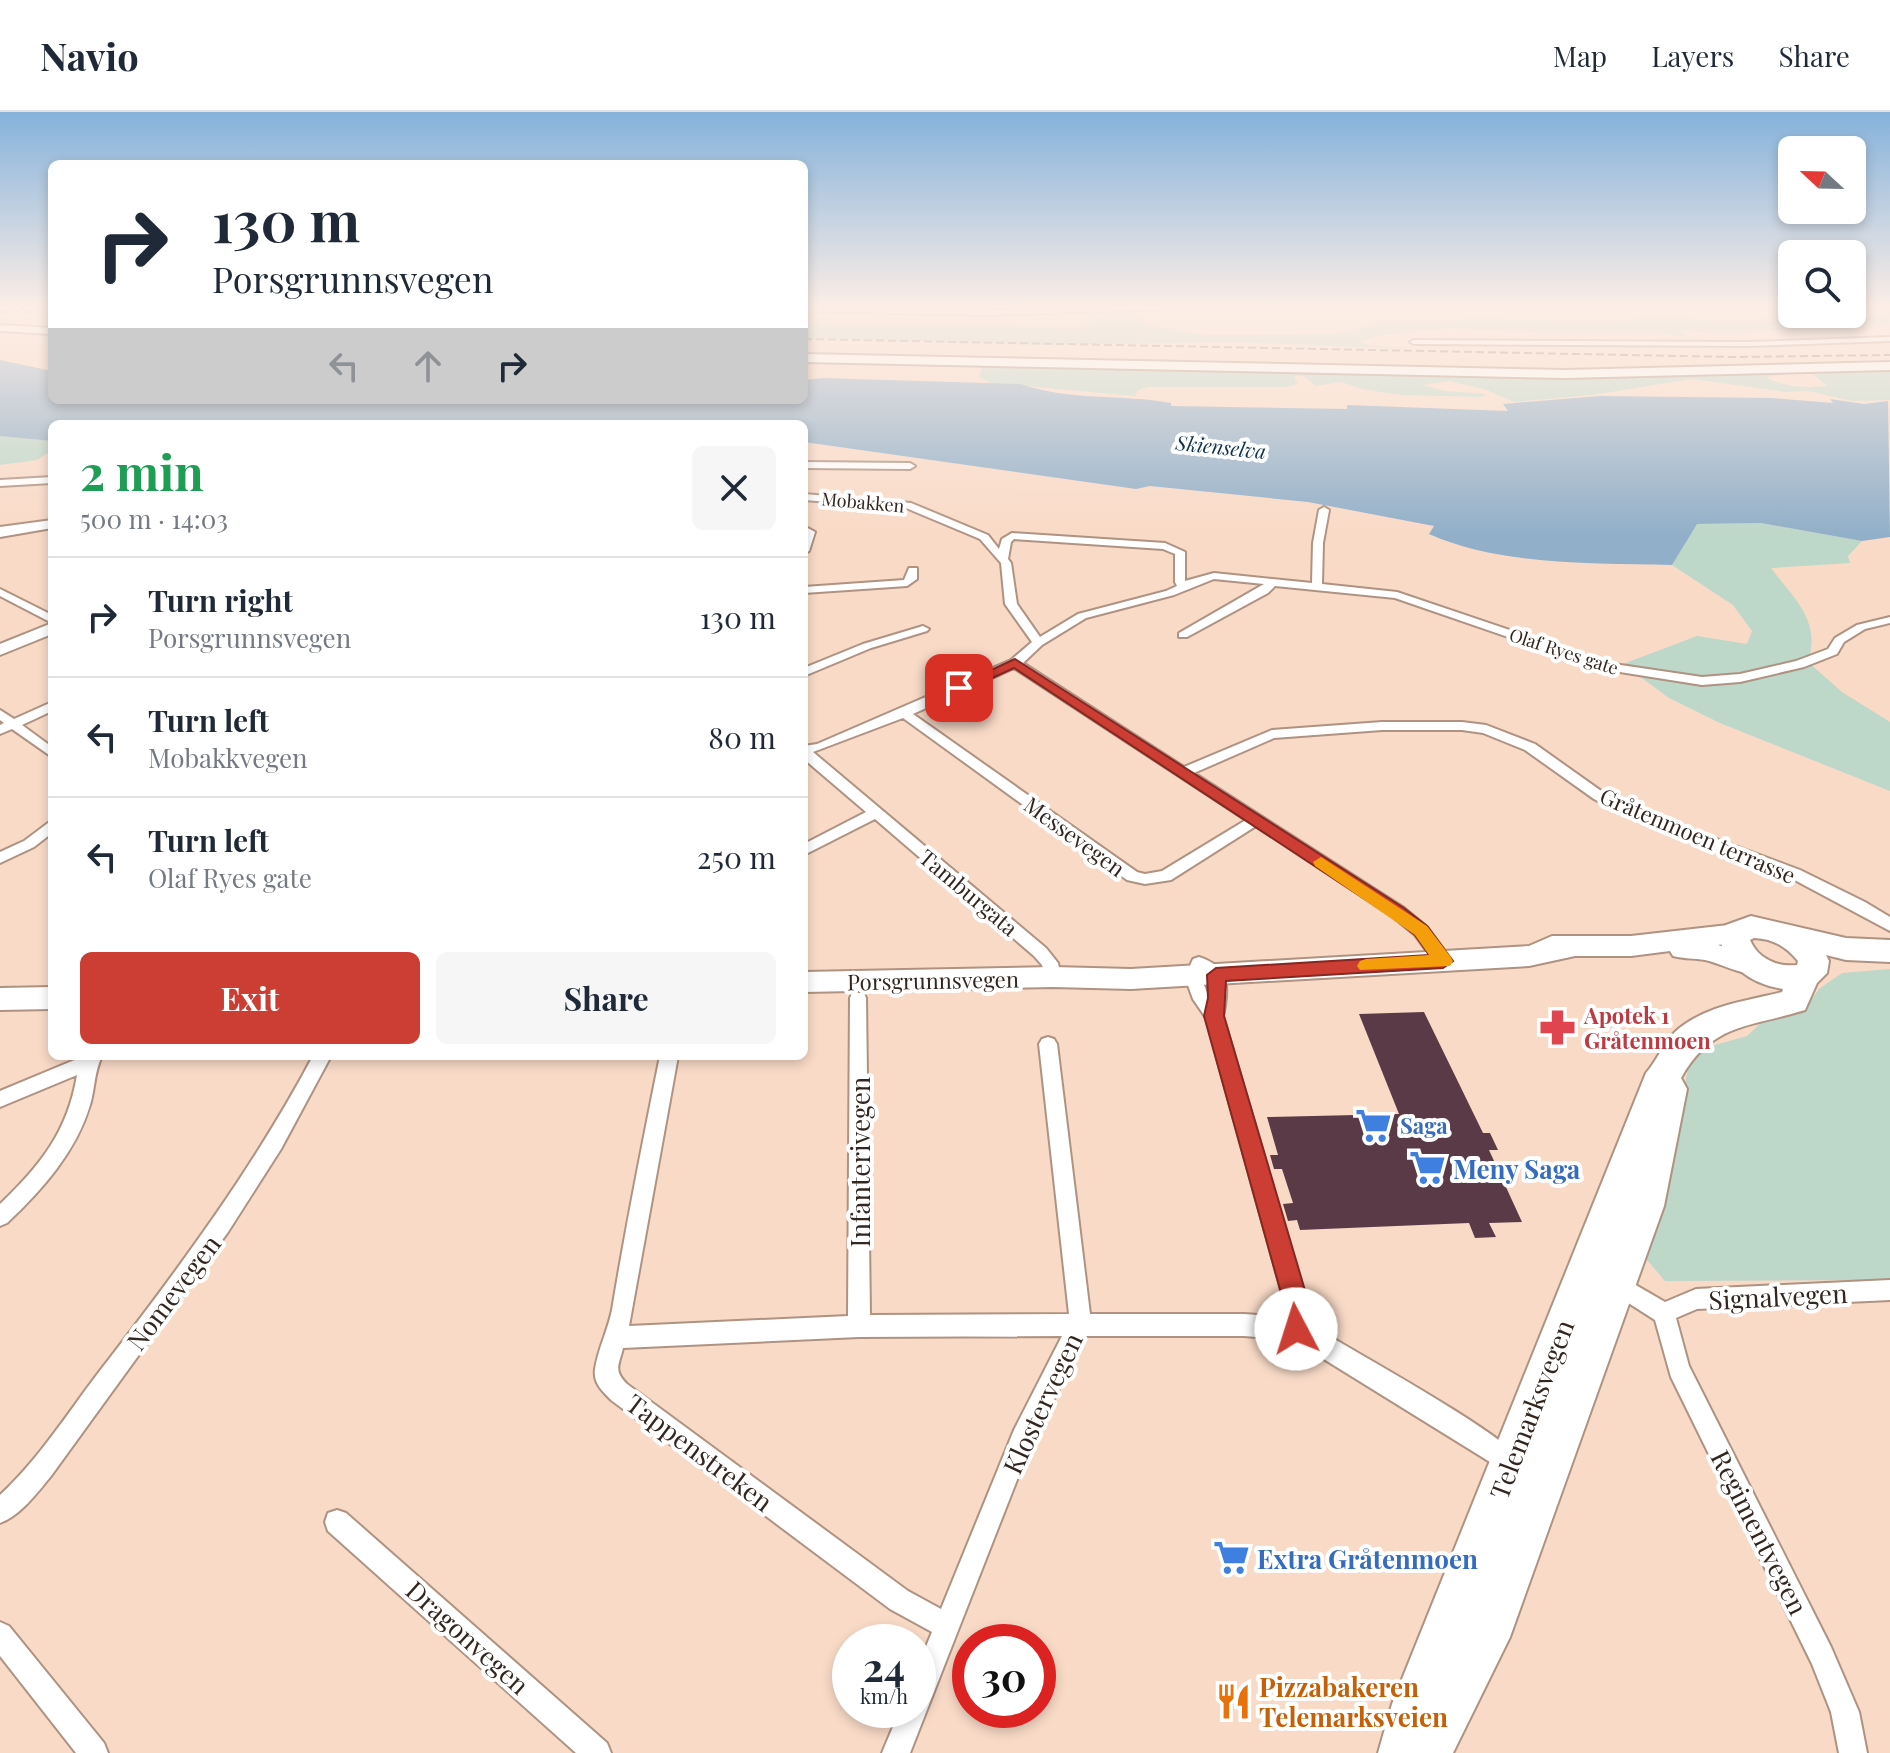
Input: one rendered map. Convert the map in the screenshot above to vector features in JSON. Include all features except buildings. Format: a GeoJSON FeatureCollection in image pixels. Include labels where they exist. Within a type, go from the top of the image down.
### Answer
{"type":"FeatureCollection","features":[{"type":"Feature","properties":{"kind":"highway","name":"Porsgrunnsvegen"},"geometry":{"type":"LineString","coordinates":[[1737,933],[1751,927],[1761,927],[1846,949],[1890,951]]}},
{"type":"Feature","properties":{"kind":"highway"},"geometry":{"type":"LineString","coordinates":[[1737,933],[1734,938],[1738,952],[1754,966],[1761,980],[1758,998],[1749,1013]]}},
{"type":"Feature","properties":{"kind":"highway"},"geometry":{"type":"LineString","coordinates":[[1784,934],[1810,954],[1814,961],[1807,975]]}},
{"type":"Feature","properties":{"kind":"highway","name":"Porsgrunnsvegen"},"geometry":{"type":"LineString","coordinates":[[1754,966],[1784,977],[1807,975],[1844,964],[1890,963]]}},
{"type":"Feature","properties":{"kind":"highway","name":"Telemarksvegen"},"geometry":{"type":"LineString","coordinates":[[1404,1753],[1418,1704],[1527,1473],[1601,1275],[1645,1206],[1671,1087],[1669,1072],[1677,1053],[1689,1039],[1703,1030],[1794,1001],[1807,975]]}},
{"type":"Feature","properties":{"kind":"highway","name":"Telemarksvegen"},"geometry":{"type":"LineString","coordinates":[[1425,1753],[1485,1637],[1527,1473]]}},
{"type":"Feature","properties":{"kind":"main road","name":"Porsgrunnsvegen"},"geometry":{"type":"LineString","coordinates":[[1631,946],[1737,933]]}},
{"type":"Feature","properties":{"kind":"main road","name":"Porsgrunnsvegen"},"geometry":{"type":"LineString","coordinates":[[808,982],[1058,977],[1131,979],[1438,955],[1529,956],[1568,948],[1631,946],[1704,950],[1754,966]]}},
{"type":"Feature","properties":{"kind":"main road"},"geometry":{"type":"LineString","coordinates":[[0,999],[48,998]]}},
{"type":"Feature","properties":{"kind":"street"},"geometry":{"type":"LineString","coordinates":[[808,465],[910,466]]}},
{"type":"Feature","properties":{"kind":"street"},"geometry":{"type":"LineString","coordinates":[[0,483],[48,480]]}},
{"type":"Feature","properties":{"kind":"street","name":"Mobakken"},"geometry":{"type":"LineString","coordinates":[[808,497],[908,505],[970,529],[984,537],[1003,558]]}},
{"type":"Feature","properties":{"kind":"street"},"geometry":{"type":"LineString","coordinates":[[1317,584],[1318,543],[1324,510]]}},
{"type":"Feature","properties":{"kind":"street"},"geometry":{"type":"LineString","coordinates":[[0,532],[48,525]]}},
{"type":"Feature","properties":{"kind":"street"},"geometry":{"type":"LineString","coordinates":[[1038,643],[1011,604],[1008,570],[1003,558],[1006,541],[1012,536],[1147,545],[1179,551],[1180,582],[1184,588]]}},
{"type":"Feature","properties":{"kind":"street"},"geometry":{"type":"LineString","coordinates":[[808,590],[907,583],[912,579],[913,570]]}},
{"type":"Feature","properties":{"kind":"street","name":"Olaf Ryes gate"},"geometry":{"type":"LineString","coordinates":[[808,750],[904,713],[1015,663],[1038,643],[1099,610],[1184,588],[1195,581],[1214,576],[1317,584],[1397,595],[1605,666],[1676,679],[1721,681],[1785,668],[1833,651],[1848,634],[1871,623],[1890,620]]}},
{"type":"Feature","properties":{"kind":"street"},"geometry":{"type":"LineString","coordinates":[[1183,635],[1264,591],[1274,581]]}},
{"type":"Feature","properties":{"kind":"street"},"geometry":{"type":"LineString","coordinates":[[0,592],[48,618]]}},
{"type":"Feature","properties":{"kind":"street"},"geometry":{"type":"LineString","coordinates":[[808,670],[867,646],[923,629]]}},
{"type":"Feature","properties":{"kind":"street"},"geometry":{"type":"LineString","coordinates":[[0,650],[48,630]]}},
{"type":"Feature","properties":{"kind":"street"},"geometry":{"type":"LineString","coordinates":[[1015,663],[1398,912],[1421,931],[1438,955]]}},
{"type":"Feature","properties":{"kind":"street"},"geometry":{"type":"LineString","coordinates":[[0,730],[48,708]]}},
{"type":"Feature","properties":{"kind":"street","name":"Messevegen"},"geometry":{"type":"LineString","coordinates":[[904,713],[1132,876],[1145,879],[1166,876],[1256,820]]}},
{"type":"Feature","properties":{"kind":"street"},"geometry":{"type":"LineString","coordinates":[[0,714],[48,750]]}},
{"type":"Feature","properties":{"kind":"street","name":"Gråtenmoen terrasse"},"geometry":{"type":"LineString","coordinates":[[1184,772],[1272,734],[1425,725],[1486,729],[1530,747],[1599,796],[1623,809],[1796,876],[1860,906],[1890,925]]}},
{"type":"Feature","properties":{"kind":"street","name":"Tamburgata"},"geometry":{"type":"LineString","coordinates":[[808,754],[1040,952],[1058,977]]}},
{"type":"Feature","properties":{"kind":"street"},"geometry":{"type":"LineString","coordinates":[[808,848],[876,813]]}},
{"type":"Feature","properties":{"kind":"street"},"geometry":{"type":"LineString","coordinates":[[0,858],[29,844],[48,828]]}},
{"type":"Feature","properties":{"kind":"street"},"geometry":{"type":"LineString","coordinates":[[1203,972],[1201,999],[1214,1016],[1296,1304],[1296,1329]]}},
{"type":"Feature","properties":{"kind":"street","name":"Infanterivegen"},"geometry":{"type":"LineString","coordinates":[[858,998],[859,1326]]}},
{"type":"Feature","properties":{"kind":"street","name":"Klostervegen"},"geometry":{"type":"LineString","coordinates":[[936,1656],[1022,1438],[1079,1326],[1080,1306],[1048,1044]]}},
{"type":"Feature","properties":{"kind":"street"},"geometry":{"type":"LineString","coordinates":[[0,1099],[91,1060]]}},
{"type":"Feature","properties":{"kind":"street"},"geometry":{"type":"LineString","coordinates":[[0,1217],[40,1177],[56,1155],[81,1106],[91,1060]]}},
{"type":"Feature","properties":{"kind":"street","name":"Nomevegen"},"geometry":{"type":"LineString","coordinates":[[0,1511],[35,1476],[211,1243],[320,1060]]}},
{"type":"Feature","properties":{"kind":"street","name":"Tappenstreken"},"geometry":{"type":"LineString","coordinates":[[668,1060],[616,1337],[606,1370],[607,1380],[899,1600],[948,1627]]}},
{"type":"Feature","properties":{"kind":"street"},"geometry":{"type":"LineString","coordinates":[[1601,1275],[1664,1313]]}},
{"type":"Feature","properties":{"kind":"street","name":"Signalvegen"},"geometry":{"type":"LineString","coordinates":[[1664,1313],[1696,1299],[1887,1295]]}},
{"type":"Feature","properties":{"kind":"street","name":"Regimentvegen"},"geometry":{"type":"LineString","coordinates":[[1664,1313],[1679,1369],[1822,1656],[1845,1712],[1853,1753]]}},
{"type":"Feature","properties":{"kind":"street"},"geometry":{"type":"LineString","coordinates":[[616,1337],[859,1326],[1244,1325],[1296,1329],[1473,1436],[1527,1473]]}},
{"type":"Feature","properties":{"kind":"street","name":"Dragonvegen"},"geometry":{"type":"LineString","coordinates":[[337,1522],[597,1753]]}},
{"type":"Feature","properties":{"kind":"street"},"geometry":{"type":"LineString","coordinates":[[1,1638],[94,1753]]}},
{"type":"Feature","properties":{"kind":"street"},"geometry":{"type":"LineString","coordinates":[[896,1753],[906,1728]]}},
{"type":"Feature","properties":{"kind":"green space"},"geometry":{"type":"Polygon","coordinates":[[[991,383],[1298,384],[1285,387],[1149,387],[1138,390],[1135,396],[991,383]]]}},
{"type":"Feature","properties":{"kind":"green space"},"geometry":{"type":"Polygon","coordinates":[[[1312,383],[1337,383],[1315,386],[1312,383]]]}},
{"type":"Feature","properties":{"kind":"green space"},"geometry":{"type":"Polygon","coordinates":[[[1343,383],[1438,383],[1422,385],[1445,391],[1486,394],[1481,397],[1401,395],[1343,383]]]}},
{"type":"Feature","properties":{"kind":"green space"},"geometry":{"type":"Polygon","coordinates":[[[1456,383],[1670,383],[1592,395],[1514,402],[1487,390],[1456,383]]]}},
{"type":"Feature","properties":{"kind":"green space"},"geometry":{"type":"Polygon","coordinates":[[[1718,383],[1779,383],[1811,387],[1827,386],[1823,383],[1890,383],[1890,400],[1853,401],[1808,391],[1787,392],[1718,383]]]}},
{"type":"Feature","properties":{"kind":"green space"},"geometry":{"type":"Polygon","coordinates":[[[0,436],[48,441],[48,453],[37,460],[0,465],[0,436]]]}},
{"type":"Feature","properties":{"kind":"green space"},"geometry":{"type":"Polygon","coordinates":[[[1761,523],[1862,541],[1848,556],[1850,563],[1771,568],[1797,601],[1808,622],[1811,647],[1808,662],[1842,692],[1890,722],[1890,791],[1720,723],[1669,698],[1623,664],[1697,636],[1747,644],[1752,631],[1733,605],[1672,565],[1696,524],[1761,523]]]}},
{"type":"Feature","properties":{"kind":"green space"},"geometry":{"type":"Polygon","coordinates":[[[1890,969],[1890,1280],[1665,1281],[1642,1254],[1690,1062],[1708,1047],[1747,1036],[1762,1022],[1809,1003],[1819,989],[1842,973],[1890,969]]]}},
{"type":"Feature","properties":{"kind":"water","name":"Skienselva"},"geometry":{"type":"Polygon","coordinates":[[[0,383],[48,383],[48,404],[808,404],[808,383],[1021,384],[1057,393],[1152,400],[1171,403],[1171,406],[1347,409],[1347,405],[1508,411],[1503,404],[1599,396],[1772,398],[1833,403],[1830,399],[1864,404],[1888,401],[1890,537],[1862,541],[1761,523],[1697,524],[1672,565],[1548,561],[1486,552],[1457,544],[1429,534],[1434,526],[1308,502],[1150,486],[1136,489],[808,443],[808,420],[48,420],[48,441],[0,436],[0,383]]]}},
{"type":"Feature","properties":{"kind":"slow traffic"},"geometry":{"type":"LineString","coordinates":[[1321,862],[1398,912],[1421,931],[1443,961],[1366,966]]}},
{"type":"Feature","properties":{"kind":"place","name":"Apotek 1 Gråtenmoen"},"geometry":{"type":"Point","coordinates":[1558,1028]}},
{"type":"Feature","properties":{"kind":"place","name":"Saga"},"geometry":{"type":"Point","coordinates":[1374,1125]}},
{"type":"Feature","properties":{"kind":"place","name":"Meny Saga"},"geometry":{"type":"Point","coordinates":[1427,1168]}},
{"type":"Feature","properties":{"kind":"place","name":"Extra Gråtenmoen"},"geometry":{"type":"Point","coordinates":[1231,1558]}},
{"type":"Feature","properties":{"kind":"place","name":"Pizzabakeren Telemarksveien"},"geometry":{"type":"Point","coordinates":[1233,1701]}},
{"type":"Feature","properties":{"kind":"route"},"geometry":{"type":"LineString","coordinates":[[959,688],[1015,663],[1398,912],[1421,931],[1443,961],[1216,975],[1218,998],[1214,1016],[1296,1304],[1296,1329]]}}]}
